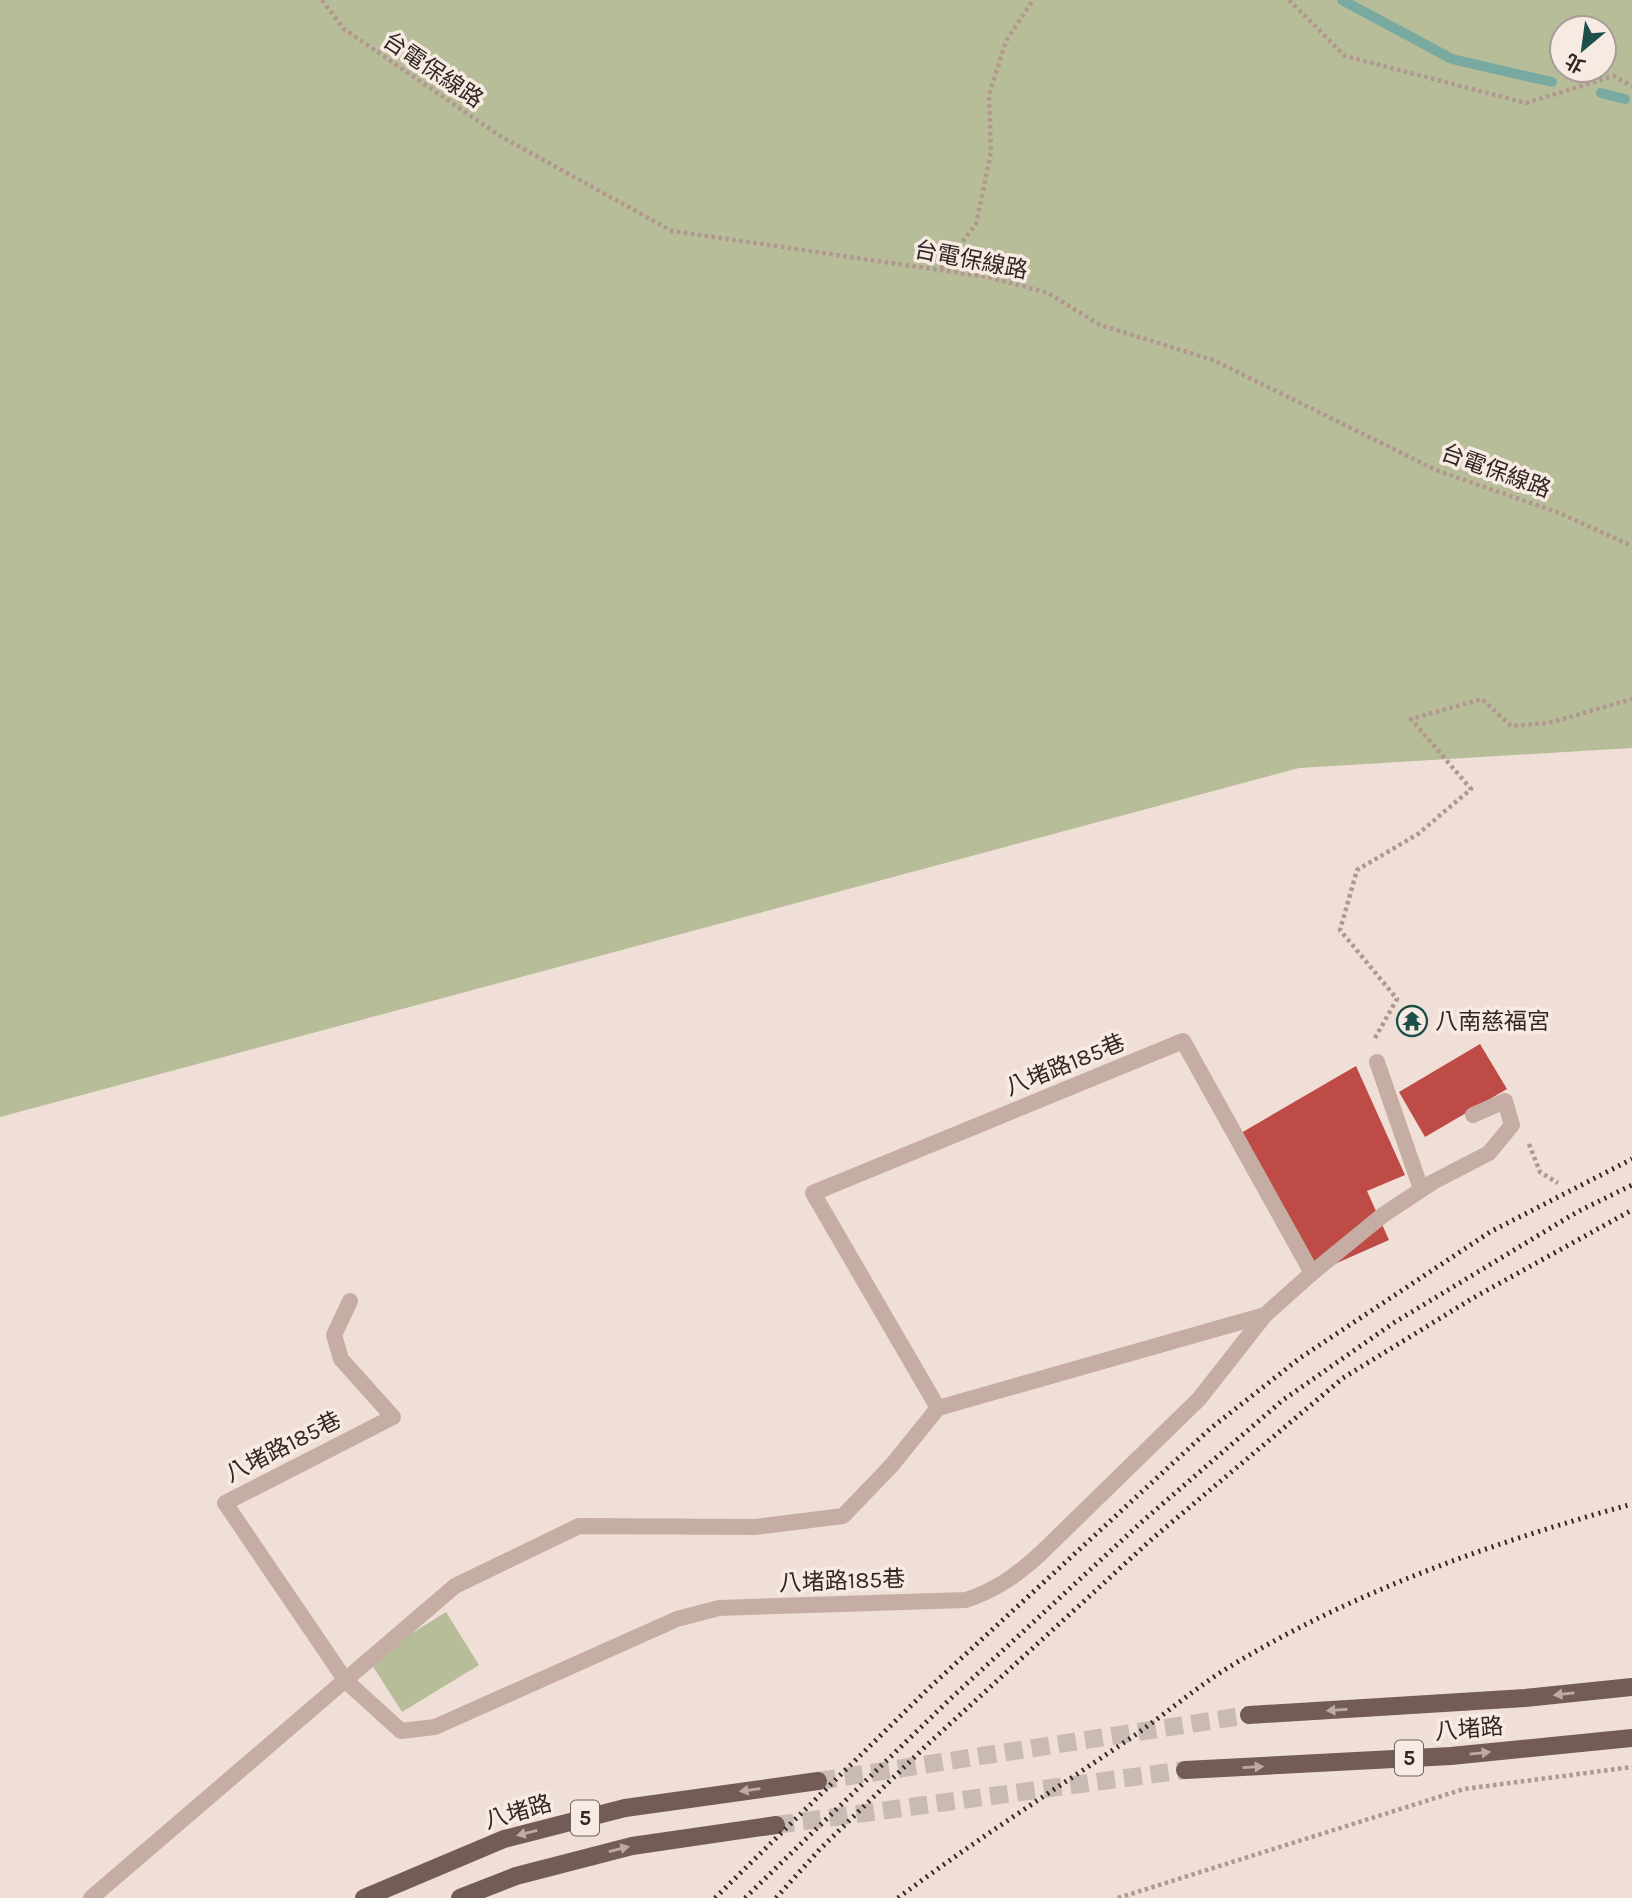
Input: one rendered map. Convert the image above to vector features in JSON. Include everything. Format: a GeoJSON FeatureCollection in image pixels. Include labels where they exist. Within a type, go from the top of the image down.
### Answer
{"type":"FeatureCollection","features":[{"type":"Feature","properties":{"kind":"main road","name":"八堵路"},"geometry":{"type":"LineString","coordinates":[[1250,1715],[1525,1698],[1632,1686]]}},
{"type":"Feature","properties":{"kind":"main road","name":"八堵路"},"geometry":{"type":"LineString","coordinates":[[1185,1770],[1451,1756],[1632,1738]]}},
{"type":"Feature","properties":{"kind":"main road","name":"八堵路"},"geometry":{"type":"LineString","coordinates":[[364,1898],[517,1836],[625,1808],[818,1781]]}},
{"type":"Feature","properties":{"kind":"main road","name":"5"},"geometry":{"type":"LineString","coordinates":[[460,1898],[516,1876],[632,1846],[776,1825]]}},
{"type":"Feature","properties":{"kind":"lane","name":"八堵路185巷"},"geometry":{"type":"LineString","coordinates":[[350,1301],[334,1335],[341,1360],[393,1416],[225,1503],[346,1681],[401,1731],[435,1727],[677,1619],[719,1608],[966,1600],[992,1592],[1033,1561],[1199,1399],[1265,1315],[1312,1273],[1183,1041],[813,1193],[938,1408],[1265,1315]]}},
{"type":"Feature","properties":{"kind":"lane"},"geometry":{"type":"LineString","coordinates":[[1377,1062],[1421,1189]]}},
{"type":"Feature","properties":{"kind":"lane"},"geometry":{"type":"LineString","coordinates":[[1312,1273],[1383,1215],[1421,1189],[1489,1153],[1512,1125],[1505,1101],[1473,1115]]}},
{"type":"Feature","properties":{"kind":"lane"},"geometry":{"type":"LineString","coordinates":[[91,1898],[456,1586],[579,1526],[755,1527],[843,1516],[892,1465],[938,1408]]}},
{"type":"Feature","properties":{"kind":"path","name":"台電保線路"},"geometry":{"type":"LineString","coordinates":[[322,0],[344,29],[500,136],[672,231],[989,277],[1048,293],[1100,325],[1213,360],[1438,471],[1557,512],[1632,546]]}},
{"type":"Feature","properties":{"kind":"path"},"geometry":{"type":"LineString","coordinates":[[939,270],[976,224],[991,152],[989,95],[1006,41],[1033,0]]}},
{"type":"Feature","properties":{"kind":"path"},"geometry":{"type":"LineString","coordinates":[[1289,0],[1345,56],[1526,103],[1614,76],[1632,86]]}},
{"type":"Feature","properties":{"kind":"path"},"geometry":{"type":"LineString","coordinates":[[1377,1062],[1375,1038],[1397,999],[1340,930],[1357,870],[1418,834],[1471,789],[1411,719],[1482,699],[1511,726],[1549,723],[1632,699]]}},
{"type":"Feature","properties":{"kind":"path"},"geometry":{"type":"LineString","coordinates":[[1512,1125],[1522,1133],[1535,1153],[1540,1172],[1558,1182]]}},
{"type":"Feature","properties":{"kind":"path"},"geometry":{"type":"LineString","coordinates":[[1118,1898],[1464,1789],[1632,1767]]}},
{"type":"Feature","properties":{"kind":"green space"},"geometry":{"type":"Polygon","coordinates":[[[0,0],[1632,0],[1632,748],[1299,768],[0,1117],[0,0]]]}},
{"type":"Feature","properties":{"kind":"green space"},"geometry":{"type":"Polygon","coordinates":[[[446,1612],[479,1665],[402,1712],[369,1660],[446,1612]]]}},
{"type":"Feature","properties":{"kind":"building"},"geometry":{"type":"Polygon","coordinates":[[[1480,1044],[1507,1089],[1425,1137],[1399,1092],[1480,1044]]]}},
{"type":"Feature","properties":{"kind":"building"},"geometry":{"type":"Polygon","coordinates":[[[1356,1066],[1405,1175],[1367,1191],[1389,1240],[1310,1275],[1241,1133],[1356,1066]]]}},
{"type":"Feature","properties":{"kind":"waterway"},"geometry":{"type":"LineString","coordinates":[[1342,0],[1452,59],[1548,81]]}},
{"type":"Feature","properties":{"kind":"waterway"},"geometry":{"type":"LineString","coordinates":[[1601,93],[1625,99]]}},
{"type":"Feature","properties":{"kind":"tunnel"},"geometry":{"type":"LineString","coordinates":[[818,1781],[1249,1715]]}},
{"type":"Feature","properties":{"kind":"tunnel"},"geometry":{"type":"LineString","coordinates":[[776,1825],[1185,1770]]}},
{"type":"Feature","properties":{"kind":"railway"},"geometry":{"type":"LineString","coordinates":[[715,1898],[929,1688],[1211,1428],[1300,1358],[1490,1232],[1632,1159]]}},
{"type":"Feature","properties":{"kind":"railway"},"geometry":{"type":"LineString","coordinates":[[745,1898],[949,1700],[1145,1519],[1283,1400],[1395,1322],[1577,1212],[1632,1185]]}},
{"type":"Feature","properties":{"kind":"railway"},"geometry":{"type":"LineString","coordinates":[[776,1898],[820,1849],[928,1744],[1153,1538],[1343,1378],[1473,1298],[1632,1210]]}},
{"type":"Feature","properties":{"kind":"railway"},"geometry":{"type":"LineString","coordinates":[[898,1898],[1135,1735],[1208,1681],[1281,1637],[1427,1570],[1632,1504]]}},
{"type":"Feature","properties":{"kind":"place","name":"八南慈福宮"},"geometry":{"type":"Point","coordinates":[1412,1021]}}]}
